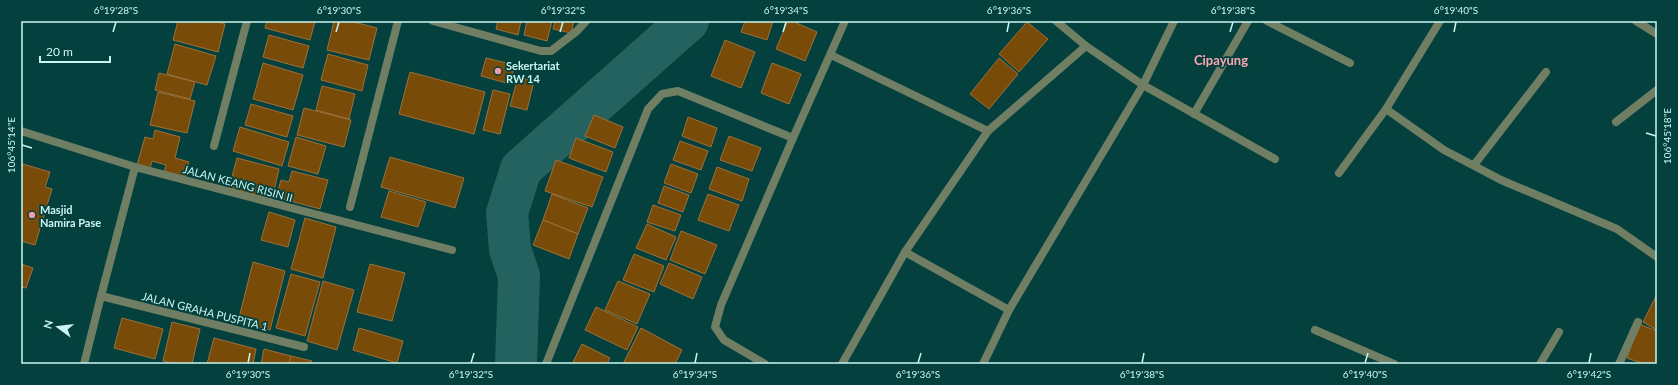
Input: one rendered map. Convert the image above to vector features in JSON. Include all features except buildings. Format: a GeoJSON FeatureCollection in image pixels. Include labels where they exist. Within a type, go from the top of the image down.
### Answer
{"type":"FeatureCollection","features":[{"type":"Feature","properties":{"kind":"street"},"geometry":{"type":"LineString","coordinates":[[214,146],[247,21]]}},
{"type":"Feature","properties":{"kind":"street"},"geometry":{"type":"LineString","coordinates":[[350,208],[398,21]]}},
{"type":"Feature","properties":{"kind":"street"},"geometry":{"type":"LineString","coordinates":[[433,21],[541,51],[551,51],[577,31],[586,21]]}},
{"type":"Feature","properties":{"kind":"street"},"geometry":{"type":"LineString","coordinates":[[765,364],[724,340],[715,327],[722,305],[793,138],[845,21]]}},
{"type":"Feature","properties":{"kind":"street"},"geometry":{"type":"LineString","coordinates":[[1056,21],[1086,46],[1143,85],[1275,160]]}},
{"type":"Feature","properties":{"kind":"street"},"geometry":{"type":"LineString","coordinates":[[983,364],[1009,310],[1143,85],[1174,21]]}},
{"type":"Feature","properties":{"kind":"street"},"geometry":{"type":"LineString","coordinates":[[1194,114],[1248,21]]}},
{"type":"Feature","properties":{"kind":"street"},"geometry":{"type":"LineString","coordinates":[[1267,21],[1350,63]]}},
{"type":"Feature","properties":{"kind":"street"},"geometry":{"type":"LineString","coordinates":[[1339,173],[1386,109],[1440,21]]}},
{"type":"Feature","properties":{"kind":"street"},"geometry":{"type":"LineString","coordinates":[[1636,21],[1657,34]]}},
{"type":"Feature","properties":{"kind":"street"},"geometry":{"type":"LineString","coordinates":[[842,364],[905,252],[988,131],[1086,46]]}},
{"type":"Feature","properties":{"kind":"street"},"geometry":{"type":"LineString","coordinates":[[831,55],[988,131]]}},
{"type":"Feature","properties":{"kind":"street"},"geometry":{"type":"LineString","coordinates":[[1474,165],[1546,72]]}},
{"type":"Feature","properties":{"kind":"street"},"geometry":{"type":"LineString","coordinates":[[1616,122],[1657,90]]}},
{"type":"Feature","properties":{"kind":"street"},"geometry":{"type":"LineString","coordinates":[[546,364],[648,108],[662,94],[678,91],[793,138]]}},
{"type":"Feature","properties":{"kind":"street"},"geometry":{"type":"LineString","coordinates":[[1386,109],[1444,150],[1501,180],[1617,229],[1657,257]]}},
{"type":"Feature","properties":{"kind":"street","name":"JALAN KEANG RISIN II"},"geometry":{"type":"LineString","coordinates":[[21,131],[135,167],[452,250]]}},
{"type":"Feature","properties":{"kind":"street"},"geometry":{"type":"LineString","coordinates":[[84,364],[135,167]]}},
{"type":"Feature","properties":{"kind":"street"},"geometry":{"type":"LineString","coordinates":[[905,252],[1009,310]]}},
{"type":"Feature","properties":{"kind":"street","name":"JALAN GRAHA PUSPITA 1"},"geometry":{"type":"LineString","coordinates":[[101,296],[304,347]]}},
{"type":"Feature","properties":{"kind":"street"},"geometry":{"type":"LineString","coordinates":[[1619,364],[1638,322]]}},
{"type":"Feature","properties":{"kind":"street"},"geometry":{"type":"LineString","coordinates":[[1315,330],[1394,364]]}},
{"type":"Feature","properties":{"kind":"street"},"geometry":{"type":"LineString","coordinates":[[1540,364],[1559,332]]}},
{"type":"Feature","properties":{"kind":"waterway"},"geometry":{"type":"LineString","coordinates":[[516,364],[519,276],[510,249],[507,213],[521,169],[688,21]]}},
{"type":"Feature","properties":{"kind":"place","name":"Sekertariat RW 14"},"geometry":{"type":"Point","coordinates":[498,71]}},
{"type":"Feature","properties":{"kind":"place","name":"Masjid Namira Pase"},"geometry":{"type":"Point","coordinates":[32,215]}},
{"type":"Feature","properties":{"kind":"district","name":"Cipayung"},"geometry":{"type":"Point","coordinates":[1221,60]}}]}
